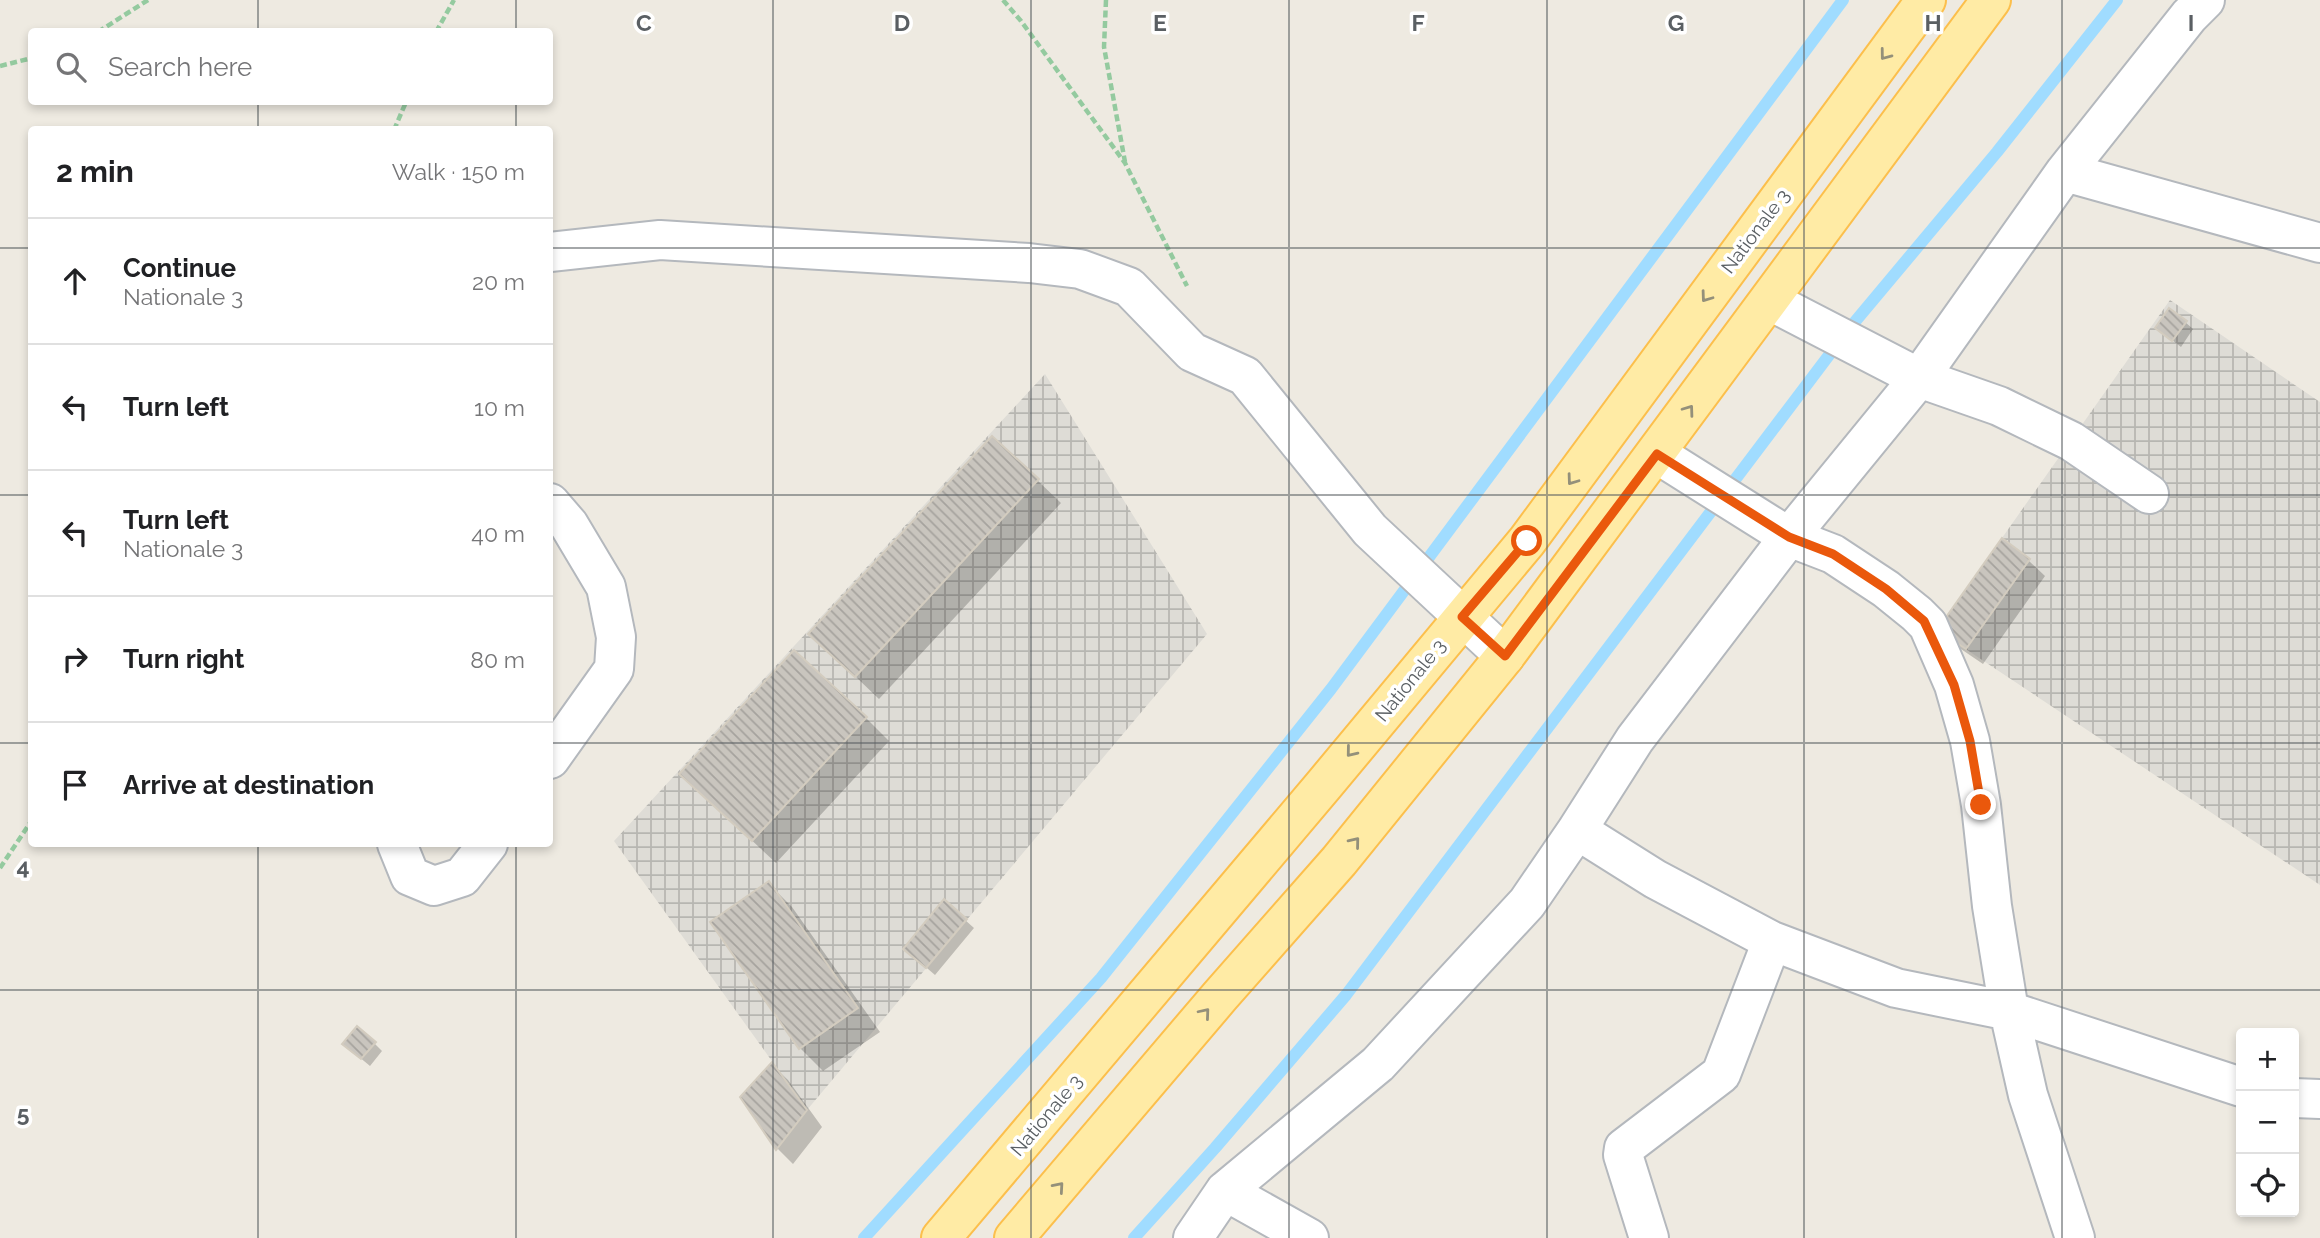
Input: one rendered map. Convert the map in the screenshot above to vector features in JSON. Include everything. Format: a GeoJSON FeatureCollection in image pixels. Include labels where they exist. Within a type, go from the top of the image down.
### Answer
{"type":"FeatureCollection","features":[{"type":"Feature","properties":{"kind":"main road","name":"Nationale 3"},"geometry":{"type":"LineString","coordinates":[[941,1238],[1315,797],[1527,541],[1926,0]]}},
{"type":"Feature","properties":{"kind":"main road"},"geometry":{"type":"LineString","coordinates":[[1014,1238],[1339,861],[1505,656],[1991,0]]}},
{"type":"Feature","properties":{"kind":"street"},"geometry":{"type":"LineString","coordinates":[[1193,1238],[1225,1191],[1378,1064],[1527,904],[1635,739],[1789,537],[1919,379],[2065,172],[2189,16],[2205,0]]}},
{"type":"Feature","properties":{"kind":"street"},"geometry":{"type":"LineString","coordinates":[[2065,172],[2320,243]]}},
{"type":"Feature","properties":{"kind":"street"},"geometry":{"type":"LineString","coordinates":[[553,252],[660,240],[1029,263],[1080,270],[1129,287],[1192,352],[1245,376],[1370,530],[1505,656]]}},
{"type":"Feature","properties":{"kind":"street"},"geometry":{"type":"LineString","coordinates":[[1770,300],[1919,379],[1999,406],[2071,441],[2148,494]]}},
{"type":"Feature","properties":{"kind":"street"},"geometry":{"type":"LineString","coordinates":[[1657,454],[1789,537],[1833,554],[1886,589],[1927,625],[1954,685],[1970,741],[2009,1011],[2028,1095],[2075,1238]]}},
{"type":"Feature","properties":{"kind":"street"},"geometry":{"type":"LineString","coordinates":[[553,506],[569,525],[606,587],[616,636],[614,669],[553,755]]}},
{"type":"Feature","properties":{"kind":"street"},"geometry":{"type":"LineString","coordinates":[[1577,830],[1655,879],[1772,941],[1896,988],[2009,1011],[2236,1085]]}},
{"type":"Feature","properties":{"kind":"street"},"geometry":{"type":"LineString","coordinates":[[398,847],[410,876],[434,886],[462,877],[486,847]]}},
{"type":"Feature","properties":{"kind":"street"},"geometry":{"type":"LineString","coordinates":[[1649,1238],[1623,1155],[1624,1148],[1721,1074],[1772,941]]}},
{"type":"Feature","properties":{"kind":"street"},"geometry":{"type":"LineString","coordinates":[[2299,1098],[2320,1099]]}},
{"type":"Feature","properties":{"kind":"street"},"geometry":{"type":"LineString","coordinates":[[1225,1191],[1309,1238]]}},
{"type":"Feature","properties":{"kind":"path"},"geometry":{"type":"LineString","coordinates":[[103,28],[148,0]]}},
{"type":"Feature","properties":{"kind":"path"},"geometry":{"type":"LineString","coordinates":[[438,28],[454,0]]}},
{"type":"Feature","properties":{"kind":"path"},"geometry":{"type":"LineString","coordinates":[[1003,0],[1125,163],[1192,296]]}},
{"type":"Feature","properties":{"kind":"path"},"geometry":{"type":"LineString","coordinates":[[1106,0],[1104,47],[1125,163]]}},
{"type":"Feature","properties":{"kind":"path"},"geometry":{"type":"LineString","coordinates":[[0,66],[28,59]]}},
{"type":"Feature","properties":{"kind":"path"},"geometry":{"type":"LineString","coordinates":[[396,126],[405,105]]}},
{"type":"Feature","properties":{"kind":"path"},"geometry":{"type":"LineString","coordinates":[[0,868],[28,827]]}},
{"type":"Feature","properties":{"kind":"shaded area"},"geometry":{"type":"Polygon","coordinates":[[[2170,300],[2320,402],[2320,885],[1937,630],[2170,300]]]}},
{"type":"Feature","properties":{"kind":"shaded area"},"geometry":{"type":"Polygon","coordinates":[[[1045,374],[1207,634],[807,1110],[614,841],[1045,374]]]}},
{"type":"Feature","properties":{"kind":"building"},"geometry":{"type":"Polygon","coordinates":[[[2169,308],[2187,321],[2172,341],[2155,328],[2169,308]]]}},
{"type":"Feature","properties":{"kind":"building"},"geometry":{"type":"Polygon","coordinates":[[[992,436],[1039,479],[855,677],[808,634],[992,436]]]}},
{"type":"Feature","properties":{"kind":"building"},"geometry":{"type":"Polygon","coordinates":[[[2002,538],[2030,559],[1966,649],[1937,630],[2002,538]]]}},
{"type":"Feature","properties":{"kind":"building"},"geometry":{"type":"Polygon","coordinates":[[[794,650],[867,717],[752,841],[679,774],[794,650]]]}},
{"type":"Feature","properties":{"kind":"building"},"geometry":{"type":"Polygon","coordinates":[[[769,881],[858,1008],[799,1049],[710,922],[769,881]]]}},
{"type":"Feature","properties":{"kind":"building"},"geometry":{"type":"Polygon","coordinates":[[[944,899],[967,919],[926,968],[903,949],[944,899]]]}},
{"type":"Feature","properties":{"kind":"building"},"geometry":{"type":"Polygon","coordinates":[[[357,1026],[376,1042],[361,1059],[342,1044],[357,1026]]]}},
{"type":"Feature","properties":{"kind":"building"},"geometry":{"type":"Polygon","coordinates":[[[772,1062],[807,1110],[776,1150],[740,1097],[772,1062]]]}},
{"type":"Feature","properties":{"kind":"waterway"},"geometry":{"type":"LineString","coordinates":[[864,1238],[1101,978],[1331,689],[1843,0]]}},
{"type":"Feature","properties":{"kind":"waterway"},"geometry":{"type":"LineString","coordinates":[[1134,1238],[1346,995],[1848,330],[1997,152],[2117,0]]}},
{"type":"Feature","properties":{"kind":"route"},"geometry":{"type":"LineString","coordinates":[[1527,541],[1462,617],[1505,656],[1657,454],[1789,537],[1833,554],[1886,589],[1927,625],[1954,685],[1970,741],[1981,805]]}}]}
